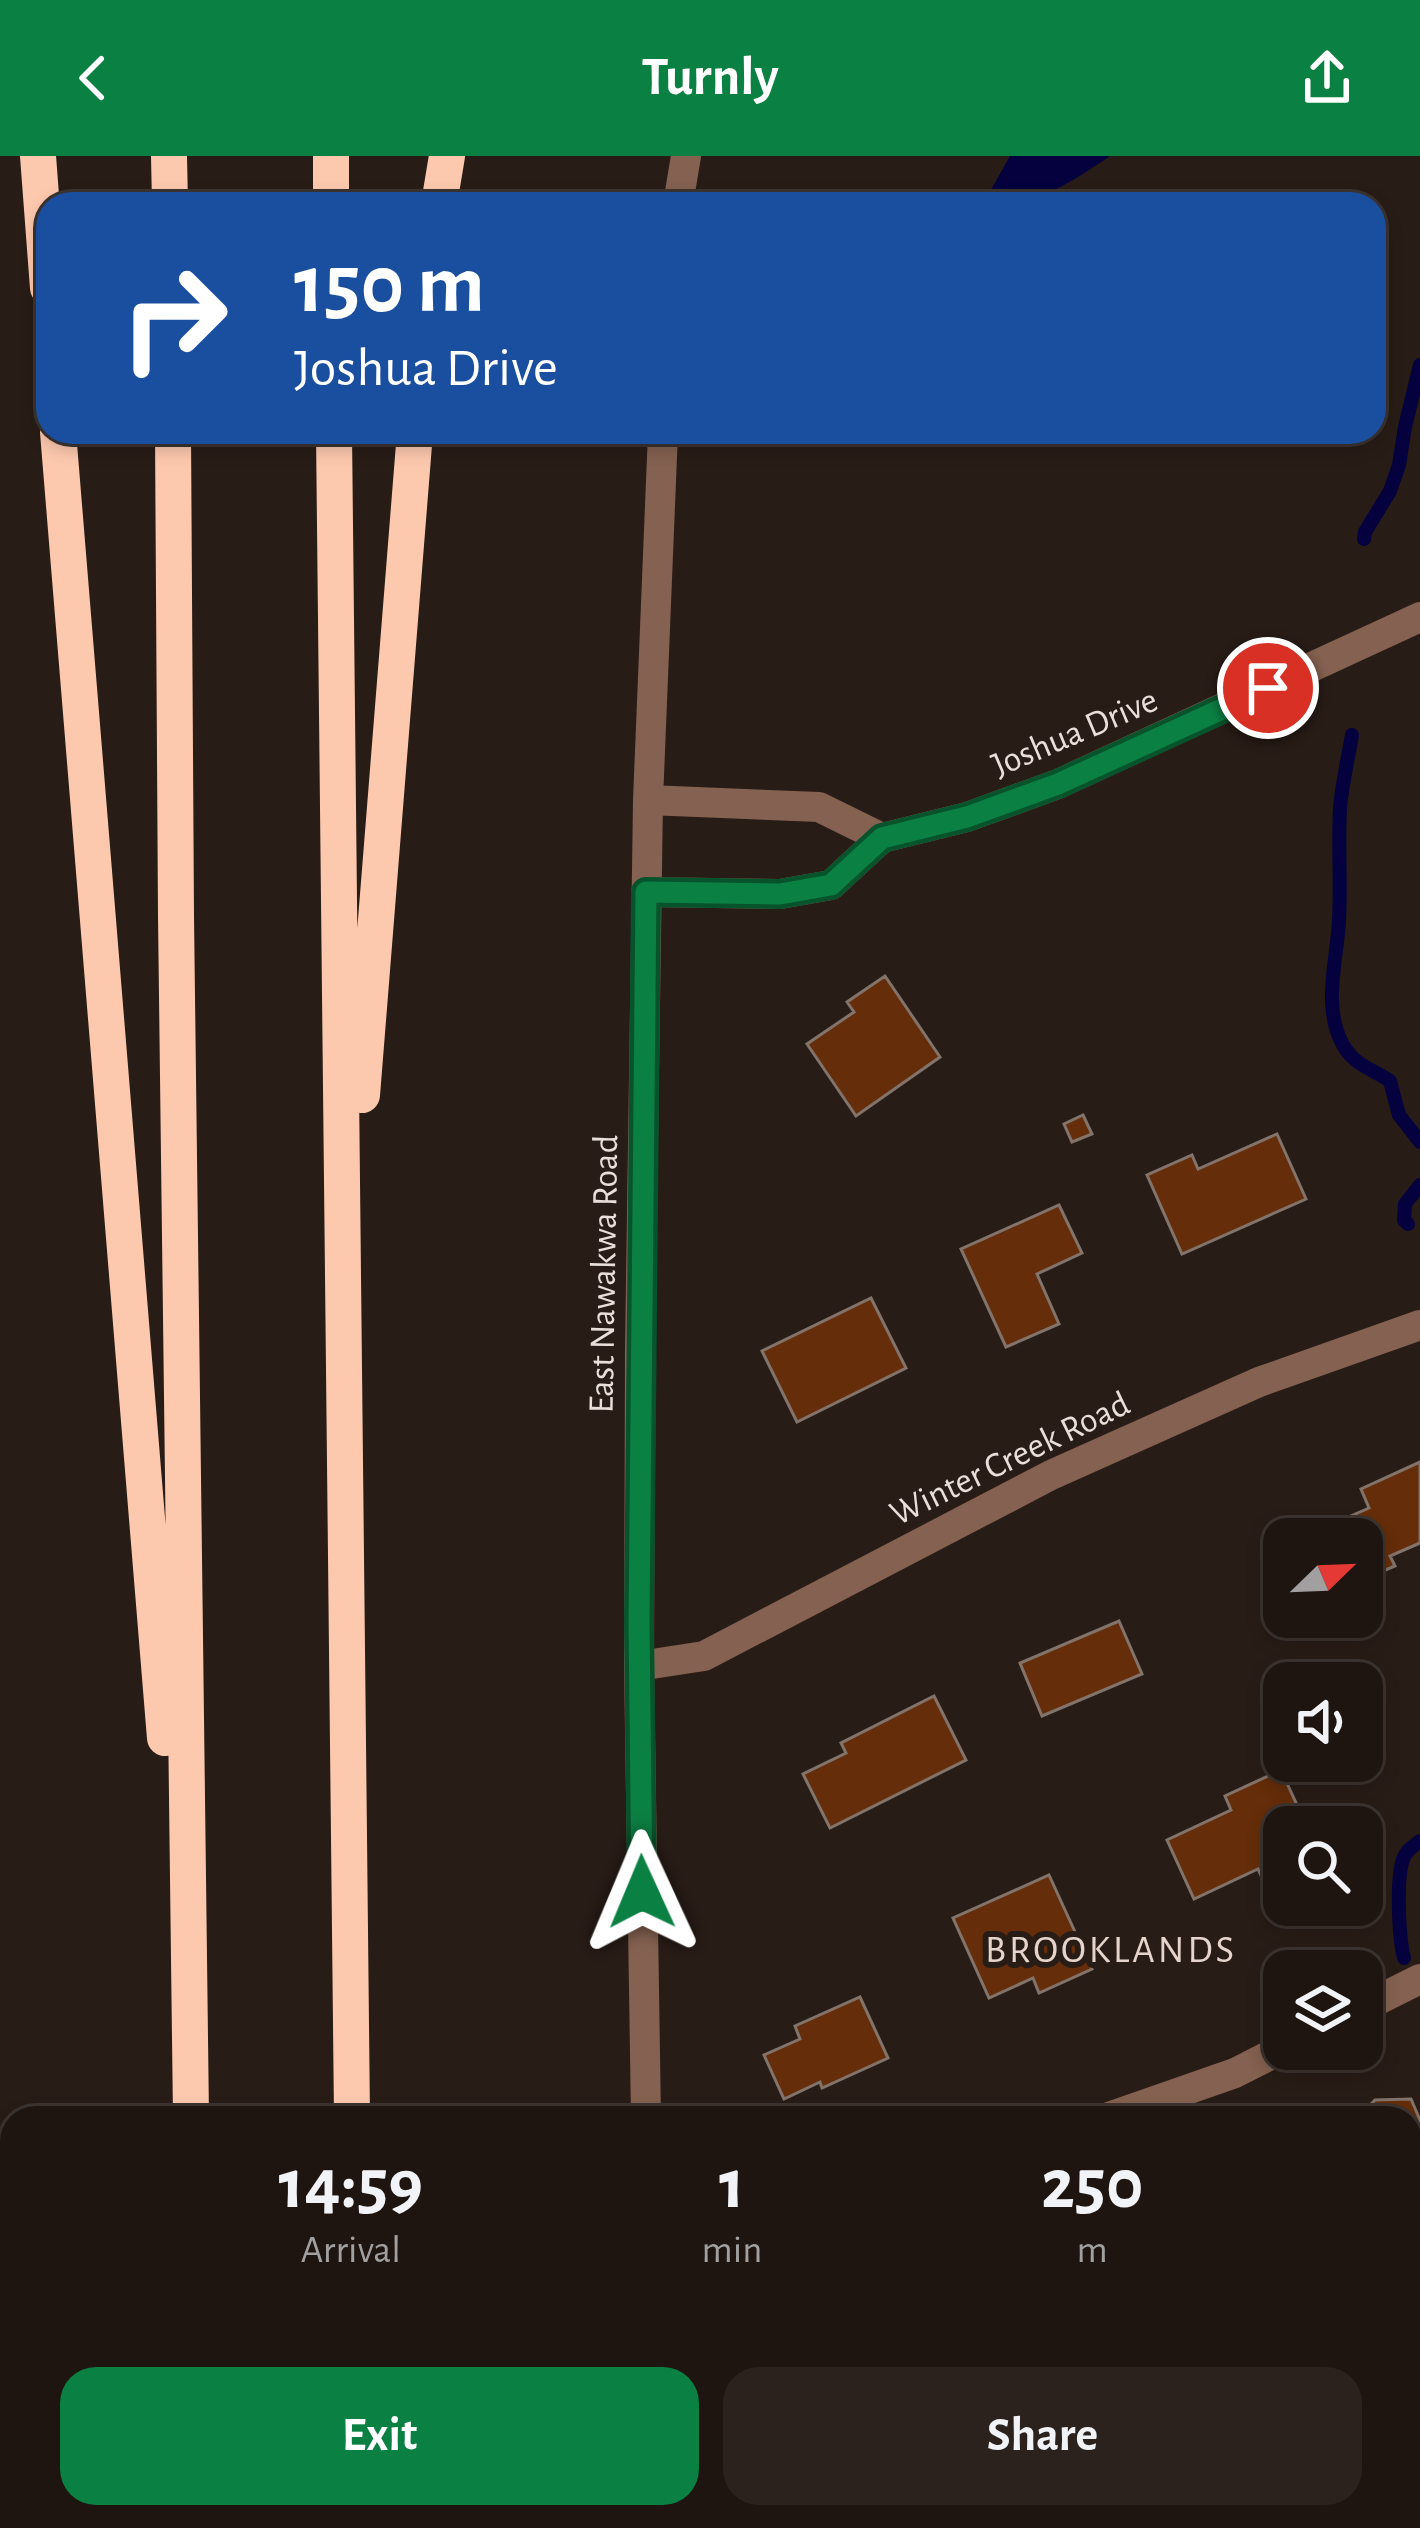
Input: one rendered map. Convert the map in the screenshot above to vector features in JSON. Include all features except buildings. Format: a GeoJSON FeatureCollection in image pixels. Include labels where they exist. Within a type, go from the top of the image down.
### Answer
{"type":"FeatureCollection","features":[{"type":"Feature","properties":{"kind":"highway"},"geometry":{"type":"LineString","coordinates":[[38,156],[41,192]]}},
{"type":"Feature","properties":{"kind":"highway"},"geometry":{"type":"LineString","coordinates":[[169,156],[170,192]]}},
{"type":"Feature","properties":{"kind":"highway"},"geometry":{"type":"LineString","coordinates":[[331,156],[331,192]]}},
{"type":"Feature","properties":{"kind":"highway"},"geometry":{"type":"LineString","coordinates":[[441,192],[447,156]]}},
{"type":"Feature","properties":{"kind":"highway"},"geometry":{"type":"LineString","coordinates":[[59,444],[191,2051]]}},
{"type":"Feature","properties":{"kind":"highway"},"geometry":{"type":"LineString","coordinates":[[173,444],[191,2106]]}},
{"type":"Feature","properties":{"kind":"highway"},"geometry":{"type":"LineString","coordinates":[[334,444],[352,2106]]}},
{"type":"Feature","properties":{"kind":"highway"},"geometry":{"type":"LineString","coordinates":[[343,1332],[414,444]]}},
{"type":"Feature","properties":{"kind":"street"},"geometry":{"type":"LineString","coordinates":[[680,192],[686,156]]}},
{"type":"Feature","properties":{"kind":"street","name":"East Nawakwa Road"},"geometry":{"type":"LineString","coordinates":[[646,2106],[639,1666],[646,892],[663,444]]}},
{"type":"Feature","properties":{"kind":"street","name":"Joshua Drive"},"geometry":{"type":"LineString","coordinates":[[646,892],[780,894],[831,885],[882,838],[967,817],[1058,784],[1420,617]]}},
{"type":"Feature","properties":{"kind":"street"},"geometry":{"type":"LineString","coordinates":[[648,800],[820,807],[882,838]]}},
{"type":"Feature","properties":{"kind":"street","name":"Winter Creek Road"},"geometry":{"type":"LineString","coordinates":[[639,1666],[704,1656],[1051,1475],[1259,1382],[1420,1325]]}},
{"type":"Feature","properties":{"kind":"street"},"geometry":{"type":"LineString","coordinates":[[1383,1998],[1420,1979]]}},
{"type":"Feature","properties":{"kind":"street"},"geometry":{"type":"LineString","coordinates":[[1140,2106],[1263,2058]]}},
{"type":"Feature","properties":{"kind":"shaded area"},"geometry":{"type":"Polygon","coordinates":[[[1010,156],[1110,156],[1051,192],[990,192],[1010,156]]]}},
{"type":"Feature","properties":{"kind":"waterway"},"geometry":{"type":"LineString","coordinates":[[1364,539],[1399,465],[1420,365]]}},
{"type":"Feature","properties":{"kind":"waterway"},"geometry":{"type":"LineString","coordinates":[[1352,735],[1340,808],[1333,1012],[1345,1049],[1390,1081],[1399,1115],[1420,1142]]}},
{"type":"Feature","properties":{"kind":"waterway"},"geometry":{"type":"LineString","coordinates":[[1408,1224],[1405,1204],[1420,1185]]}},
{"type":"Feature","properties":{"kind":"waterway"},"geometry":{"type":"LineString","coordinates":[[1404,1958],[1400,1876],[1405,1855],[1420,1841]]}},
{"type":"Feature","properties":{"kind":"district","name":"BROOKLANDS"},"geometry":{"type":"Point","coordinates":[1111,1948]}},
{"type":"Feature","properties":{"kind":"route"},"geometry":{"type":"LineString","coordinates":[[642,1892],[640,1351],[646,892],[780,894],[831,885],[882,838],[967,817],[1058,784],[1268,688]]}}]}
